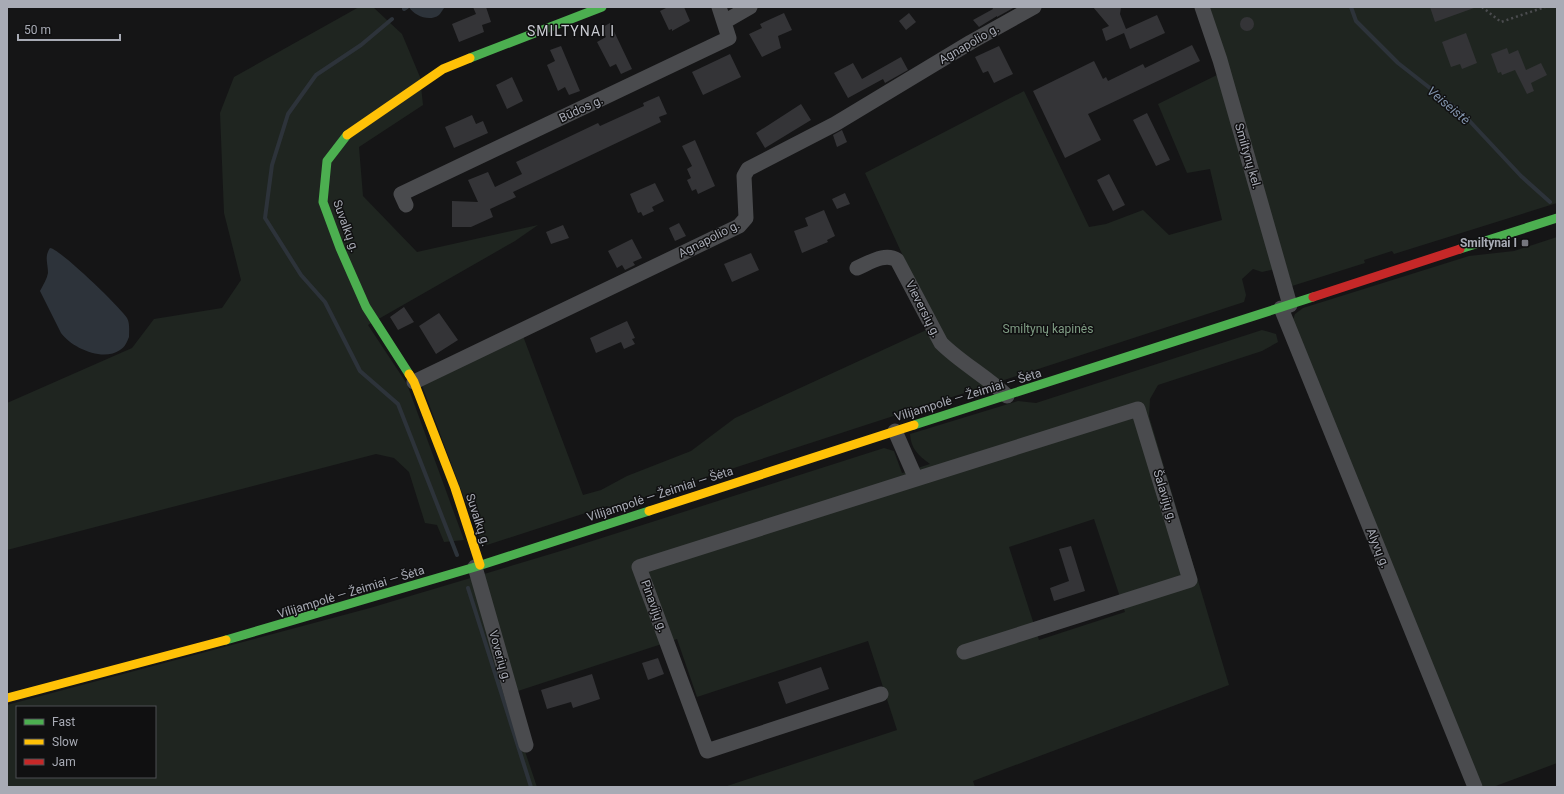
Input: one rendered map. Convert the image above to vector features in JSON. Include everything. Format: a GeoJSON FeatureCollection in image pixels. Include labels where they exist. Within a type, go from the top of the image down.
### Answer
{"type":"FeatureCollection","features":[{"type":"Feature","properties":{"kind":"main road","name":"Suvalkų g."},"geometry":{"type":"LineString","coordinates":[[477,566],[455,488],[414,382],[366,307],[340,248],[323,202],[327,161],[347,134],[443,70],[602,7]]}},
{"type":"Feature","properties":{"kind":"main road","name":"Vilijampolė — Žeimiai — Šėta"},"geometry":{"type":"LineString","coordinates":[[7,698],[259,631],[477,566],[1286,307],[1557,218]]}},
{"type":"Feature","properties":{"kind":"street"},"geometry":{"type":"LineString","coordinates":[[718,7],[724,22],[750,7]]}},
{"type":"Feature","properties":{"kind":"street","name":"Agnapolio g."},"geometry":{"type":"LineString","coordinates":[[414,382],[739,226],[746,218],[744,176],[748,169],[834,124],[971,42],[1034,7]]}},
{"type":"Feature","properties":{"kind":"street","name":"Smiltynų kel."},"geometry":{"type":"LineString","coordinates":[[1202,7],[1220,60],[1286,307]]}},
{"type":"Feature","properties":{"kind":"street","name":"Būdos g."},"geometry":{"type":"LineString","coordinates":[[406,205],[402,194],[729,38],[724,22]]}},
{"type":"Feature","properties":{"kind":"street","name":"Vieversių g."},"geometry":{"type":"LineString","coordinates":[[857,268],[882,257],[897,260],[941,343],[950,352],[994,384],[1007,396]]}},
{"type":"Feature","properties":{"kind":"street","name":"Alyvų g."},"geometry":{"type":"LineString","coordinates":[[1286,307],[1475,787]]}},
{"type":"Feature","properties":{"kind":"street","name":"Šalavijų g."},"geometry":{"type":"LineString","coordinates":[[916,479],[1138,409],[1190,580],[964,652]]}},
{"type":"Feature","properties":{"kind":"street"},"geometry":{"type":"LineString","coordinates":[[895,431],[916,479]]}},
{"type":"Feature","properties":{"kind":"street","name":"Pinavijų g."},"geometry":{"type":"LineString","coordinates":[[881,694],[707,751],[639,567],[916,479]]}},
{"type":"Feature","properties":{"kind":"street","name":"Voverių g."},"geometry":{"type":"LineString","coordinates":[[477,566],[526,745]]}},
{"type":"Feature","properties":{"kind":"path"},"geometry":{"type":"LineString","coordinates":[[1482,7],[1501,22],[1546,7]]}},
{"type":"Feature","properties":{"kind":"green space"},"geometry":{"type":"Polygon","coordinates":[[[359,7],[373,7],[402,34],[420,77],[423,105],[359,147],[363,196],[417,252],[538,225],[515,241],[368,325],[407,384],[464,540],[444,542],[437,525],[425,523],[409,472],[394,458],[376,454],[7,550],[7,403],[132,348],[154,319],[222,308],[241,280],[224,213],[220,113],[234,77],[359,7]]]}},
{"type":"Feature","properties":{"kind":"green space"},"geometry":{"type":"Polygon","coordinates":[[[1209,7],[1557,7],[1557,203],[1394,254],[1392,251],[1364,260],[1365,263],[1292,286],[1209,7]]]}},
{"type":"Feature","properties":{"kind":"green space","name":"Smiltynų kapinės"},"geometry":{"type":"Polygon","coordinates":[[[1221,73],[1276,269],[1262,272],[1253,269],[1242,279],[1246,295],[1244,302],[611,508],[607,506],[487,545],[478,535],[421,383],[523,336],[583,495],[601,490],[627,476],[691,451],[735,418],[935,326],[865,173],[1024,91],[1089,227],[1106,224],[1143,210],[1169,235],[1222,220],[1210,169],[1187,173],[1158,104],[1221,73]]]}},
{"type":"Feature","properties":{"kind":"green space"},"geometry":{"type":"Polygon","coordinates":[[[1557,237],[1557,763],[1493,787],[1482,787],[1292,322],[1295,314],[1303,308],[1469,256],[1514,251],[1557,237]]]}},
{"type":"Feature","properties":{"kind":"green space"},"geometry":{"type":"Polygon","coordinates":[[[1262,330],[1276,334],[1278,342],[1262,351],[1158,385],[1150,399],[1149,416],[1229,685],[973,781],[975,787],[724,787],[897,730],[868,641],[697,697],[677,639],[506,695],[537,787],[7,787],[7,705],[370,608],[564,550],[884,448],[894,451],[902,473],[930,464],[922,458],[914,448],[910,434],[1018,401],[1036,403],[1262,330]],[[1094,519],[1009,547],[1039,640],[1125,612],[1094,519]]]}},
{"type":"Feature","properties":{"kind":"shaded area"},"geometry":{"type":"Polygon","coordinates":[[[409,7],[445,7],[439,15],[427,18],[418,15],[409,7]]]}},
{"type":"Feature","properties":{"kind":"shaded area"},"geometry":{"type":"Polygon","coordinates":[[[50,248],[77,268],[102,291],[127,318],[129,325],[129,337],[122,349],[105,355],[88,352],[72,344],[61,333],[40,291],[48,273],[47,257],[50,248]]]}},
{"type":"Feature","properties":{"kind":"building"},"geometry":{"type":"Polygon","coordinates":[[[473,7],[486,7],[491,22],[482,25],[484,32],[459,42],[452,24],[476,14],[473,7]]]}},
{"type":"Feature","properties":{"kind":"building"},"geometry":{"type":"Polygon","coordinates":[[[668,7],[684,7],[690,21],[672,31],[672,29],[669,30],[660,11],[668,7]]]}},
{"type":"Feature","properties":{"kind":"building"},"geometry":{"type":"Polygon","coordinates":[[[992,7],[1015,7],[979,27],[973,20],[993,9],[992,7]]]}},
{"type":"Feature","properties":{"kind":"building"},"geometry":{"type":"Polygon","coordinates":[[[1093,7],[1121,7],[1120,14],[1126,29],[1157,15],[1165,33],[1130,49],[1124,33],[1106,41],[1102,29],[1109,26],[1093,7]]]}},
{"type":"Feature","properties":{"kind":"building"},"geometry":{"type":"Polygon","coordinates":[[[1430,7],[1474,7],[1474,8],[1435,22],[1430,7]]]}},
{"type":"Feature","properties":{"kind":"building"},"geometry":{"type":"Polygon","coordinates":[[[784,13],[792,30],[778,36],[781,48],[762,57],[749,34],[762,28],[760,24],[784,13]]]}},
{"type":"Feature","properties":{"kind":"building"},"geometry":{"type":"Polygon","coordinates":[[[909,13],[916,22],[906,30],[899,21],[909,13]]]}},
{"type":"Feature","properties":{"kind":"building"},"geometry":{"type":"Polygon","coordinates":[[[1247,17],[1252,19],[1254,24],[1252,29],[1247,31],[1242,29],[1240,24],[1242,19],[1247,17]]]}},
{"type":"Feature","properties":{"kind":"building"},"geometry":{"type":"Polygon","coordinates":[[[610,23],[632,69],[621,74],[616,64],[610,67],[597,42],[606,37],[601,28],[610,23]]]}},
{"type":"Feature","properties":{"kind":"building"},"geometry":{"type":"Polygon","coordinates":[[[1466,33],[1477,63],[1462,69],[1460,64],[1451,67],[1442,42],[1466,33]]]}},
{"type":"Feature","properties":{"kind":"building"},"geometry":{"type":"Polygon","coordinates":[[[1192,45],[1200,61],[1088,114],[1101,140],[1065,158],[1033,91],[1094,61],[1103,79],[1106,77],[1108,81],[1143,64],[1145,68],[1192,45]]]}},
{"type":"Feature","properties":{"kind":"building"},"geometry":{"type":"Polygon","coordinates":[[[561,46],[580,91],[569,95],[565,87],[558,91],[547,65],[555,61],[550,50],[561,46]]]}},
{"type":"Feature","properties":{"kind":"building"},"geometry":{"type":"Polygon","coordinates":[[[999,46],[1013,74],[994,83],[988,71],[983,73],[975,57],[999,46]]]}},
{"type":"Feature","properties":{"kind":"building"},"geometry":{"type":"Polygon","coordinates":[[[1507,48],[1509,54],[1518,50],[1526,70],[1541,63],[1547,75],[1531,83],[1534,91],[1527,94],[1515,70],[1502,75],[1501,72],[1498,73],[1491,54],[1507,48]]]}},
{"type":"Feature","properties":{"kind":"building"},"geometry":{"type":"Polygon","coordinates":[[[730,54],[741,77],[703,95],[692,72],[730,54]]]}},
{"type":"Feature","properties":{"kind":"building"},"geometry":{"type":"Polygon","coordinates":[[[901,57],[908,70],[885,83],[883,79],[848,98],[834,73],[853,63],[862,79],[901,57]]]}},
{"type":"Feature","properties":{"kind":"building"},"geometry":{"type":"Polygon","coordinates":[[[512,77],[523,101],[507,109],[496,85],[512,77]]]}},
{"type":"Feature","properties":{"kind":"building"},"geometry":{"type":"Polygon","coordinates":[[[659,96],[667,114],[659,117],[661,122],[513,192],[516,197],[490,209],[493,217],[471,227],[452,227],[452,201],[478,202],[468,180],[488,172],[495,187],[522,174],[516,162],[598,123],[600,126],[644,106],[643,103],[659,96]]]}},
{"type":"Feature","properties":{"kind":"building"},"geometry":{"type":"Polygon","coordinates":[[[801,104],[811,120],[765,148],[756,133],[801,104]]]}},
{"type":"Feature","properties":{"kind":"building"},"geometry":{"type":"Polygon","coordinates":[[[1147,113],[1170,160],[1156,166],[1133,120],[1147,113]]]}},
{"type":"Feature","properties":{"kind":"building"},"geometry":{"type":"Polygon","coordinates":[[[472,115],[476,124],[483,121],[488,133],[454,148],[445,127],[472,115]]]}},
{"type":"Feature","properties":{"kind":"building"},"geometry":{"type":"Polygon","coordinates":[[[842,130],[847,142],[837,147],[833,135],[842,130]]]}},
{"type":"Feature","properties":{"kind":"building"},"geometry":{"type":"Polygon","coordinates":[[[695,140],[715,186],[698,194],[696,189],[692,191],[687,180],[691,178],[687,169],[692,166],[682,146],[695,140]]]}},
{"type":"Feature","properties":{"kind":"building"},"geometry":{"type":"Polygon","coordinates":[[[1109,174],[1125,205],[1113,211],[1097,180],[1109,174]]]}},
{"type":"Feature","properties":{"kind":"building"},"geometry":{"type":"Polygon","coordinates":[[[655,183],[664,201],[652,207],[654,211],[643,216],[641,212],[638,213],[630,194],[655,183]]]}},
{"type":"Feature","properties":{"kind":"building"},"geometry":{"type":"Polygon","coordinates":[[[845,193],[850,204],[837,209],[832,199],[845,193]]]}},
{"type":"Feature","properties":{"kind":"building"},"geometry":{"type":"Polygon","coordinates":[[[824,210],[835,236],[827,240],[828,242],[802,253],[794,231],[808,226],[805,218],[824,210]]]}},
{"type":"Feature","properties":{"kind":"building"},"geometry":{"type":"Polygon","coordinates":[[[679,223],[686,236],[675,241],[669,228],[679,223]]]}},
{"type":"Feature","properties":{"kind":"building"},"geometry":{"type":"Polygon","coordinates":[[[563,225],[569,238],[551,244],[546,232],[563,225]]]}},
{"type":"Feature","properties":{"kind":"building"},"geometry":{"type":"Polygon","coordinates":[[[632,239],[642,258],[633,262],[635,265],[625,270],[622,265],[617,268],[608,251],[632,239]]]}},
{"type":"Feature","properties":{"kind":"building"},"geometry":{"type":"Polygon","coordinates":[[[751,253],[759,270],[732,282],[724,264],[751,253]]]}},
{"type":"Feature","properties":{"kind":"building"},"geometry":{"type":"Polygon","coordinates":[[[404,307],[414,322],[398,330],[390,317],[404,307]]]}},
{"type":"Feature","properties":{"kind":"building"},"geometry":{"type":"Polygon","coordinates":[[[439,313],[458,340],[436,354],[419,326],[439,313]]]}},
{"type":"Feature","properties":{"kind":"building"},"geometry":{"type":"Polygon","coordinates":[[[627,321],[635,338],[632,339],[635,344],[624,349],[621,342],[596,353],[590,338],[627,321]]]}},
{"type":"Feature","properties":{"kind":"building"},"geometry":{"type":"Polygon","coordinates":[[[1071,546],[1085,591],[1054,601],[1050,588],[1069,581],[1059,549],[1071,546]]]}},
{"type":"Feature","properties":{"kind":"building"},"geometry":{"type":"Polygon","coordinates":[[[658,658],[664,674],[648,680],[642,663],[658,658]]]}},
{"type":"Feature","properties":{"kind":"building"},"geometry":{"type":"Polygon","coordinates":[[[821,667],[829,689],[786,704],[778,682],[821,667]]]}},
{"type":"Feature","properties":{"kind":"building"},"geometry":{"type":"Polygon","coordinates":[[[592,674],[600,699],[573,708],[571,702],[547,709],[541,690],[592,674]]]}},
{"type":"Feature","properties":{"kind":"waterway","name":"Veiseistė"},"geometry":{"type":"LineString","coordinates":[[1351,7],[1356,21],[1398,63],[1463,114],[1521,176],[1550,202]]}},
{"type":"Feature","properties":{"kind":"waterway"},"geometry":{"type":"LineString","coordinates":[[392,19],[361,45],[316,75],[288,114],[272,165],[265,218],[301,275],[325,302],[360,371],[398,404],[457,555]]}},
{"type":"Feature","properties":{"kind":"waterway"},"geometry":{"type":"LineString","coordinates":[[468,588],[531,787]]}},
{"type":"Feature","properties":{"kind":"traffic: fast"},"geometry":{"type":"LineString","coordinates":[[470,58],[602,7]]}},
{"type":"Feature","properties":{"kind":"traffic: fast"},"geometry":{"type":"LineString","coordinates":[[347,135],[327,161],[323,202],[340,248],[366,307],[409,374]]}},
{"type":"Feature","properties":{"kind":"traffic: fast"},"geometry":{"type":"LineString","coordinates":[[1460,249],[1557,218]]}},
{"type":"Feature","properties":{"kind":"traffic: fast"},"geometry":{"type":"LineString","coordinates":[[914,425],[1313,297]]}},
{"type":"Feature","properties":{"kind":"traffic: fast"},"geometry":{"type":"LineString","coordinates":[[226,640],[475,567],[649,511]]}},
{"type":"Feature","properties":{"kind":"traffic: slow"},"geometry":{"type":"LineString","coordinates":[[347,135],[443,69],[470,58]]}},
{"type":"Feature","properties":{"kind":"traffic: slow"},"geometry":{"type":"LineString","coordinates":[[409,374],[414,382],[455,488],[480,565]]}},
{"type":"Feature","properties":{"kind":"traffic: slow"},"geometry":{"type":"LineString","coordinates":[[649,511],[914,425]]}},
{"type":"Feature","properties":{"kind":"traffic: slow"},"geometry":{"type":"LineString","coordinates":[[7,698],[226,640]]}},
{"type":"Feature","properties":{"kind":"traffic: jam"},"geometry":{"type":"LineString","coordinates":[[1313,297],[1460,249]]}},
{"type":"Feature","properties":{"kind":"place","name":"Smiltynai I"},"geometry":{"type":"Point","coordinates":[1525,243]}},
{"type":"Feature","properties":{"kind":"district","name":"SMILTYNAI I"},"geometry":{"type":"Point","coordinates":[571,31]}}]}
